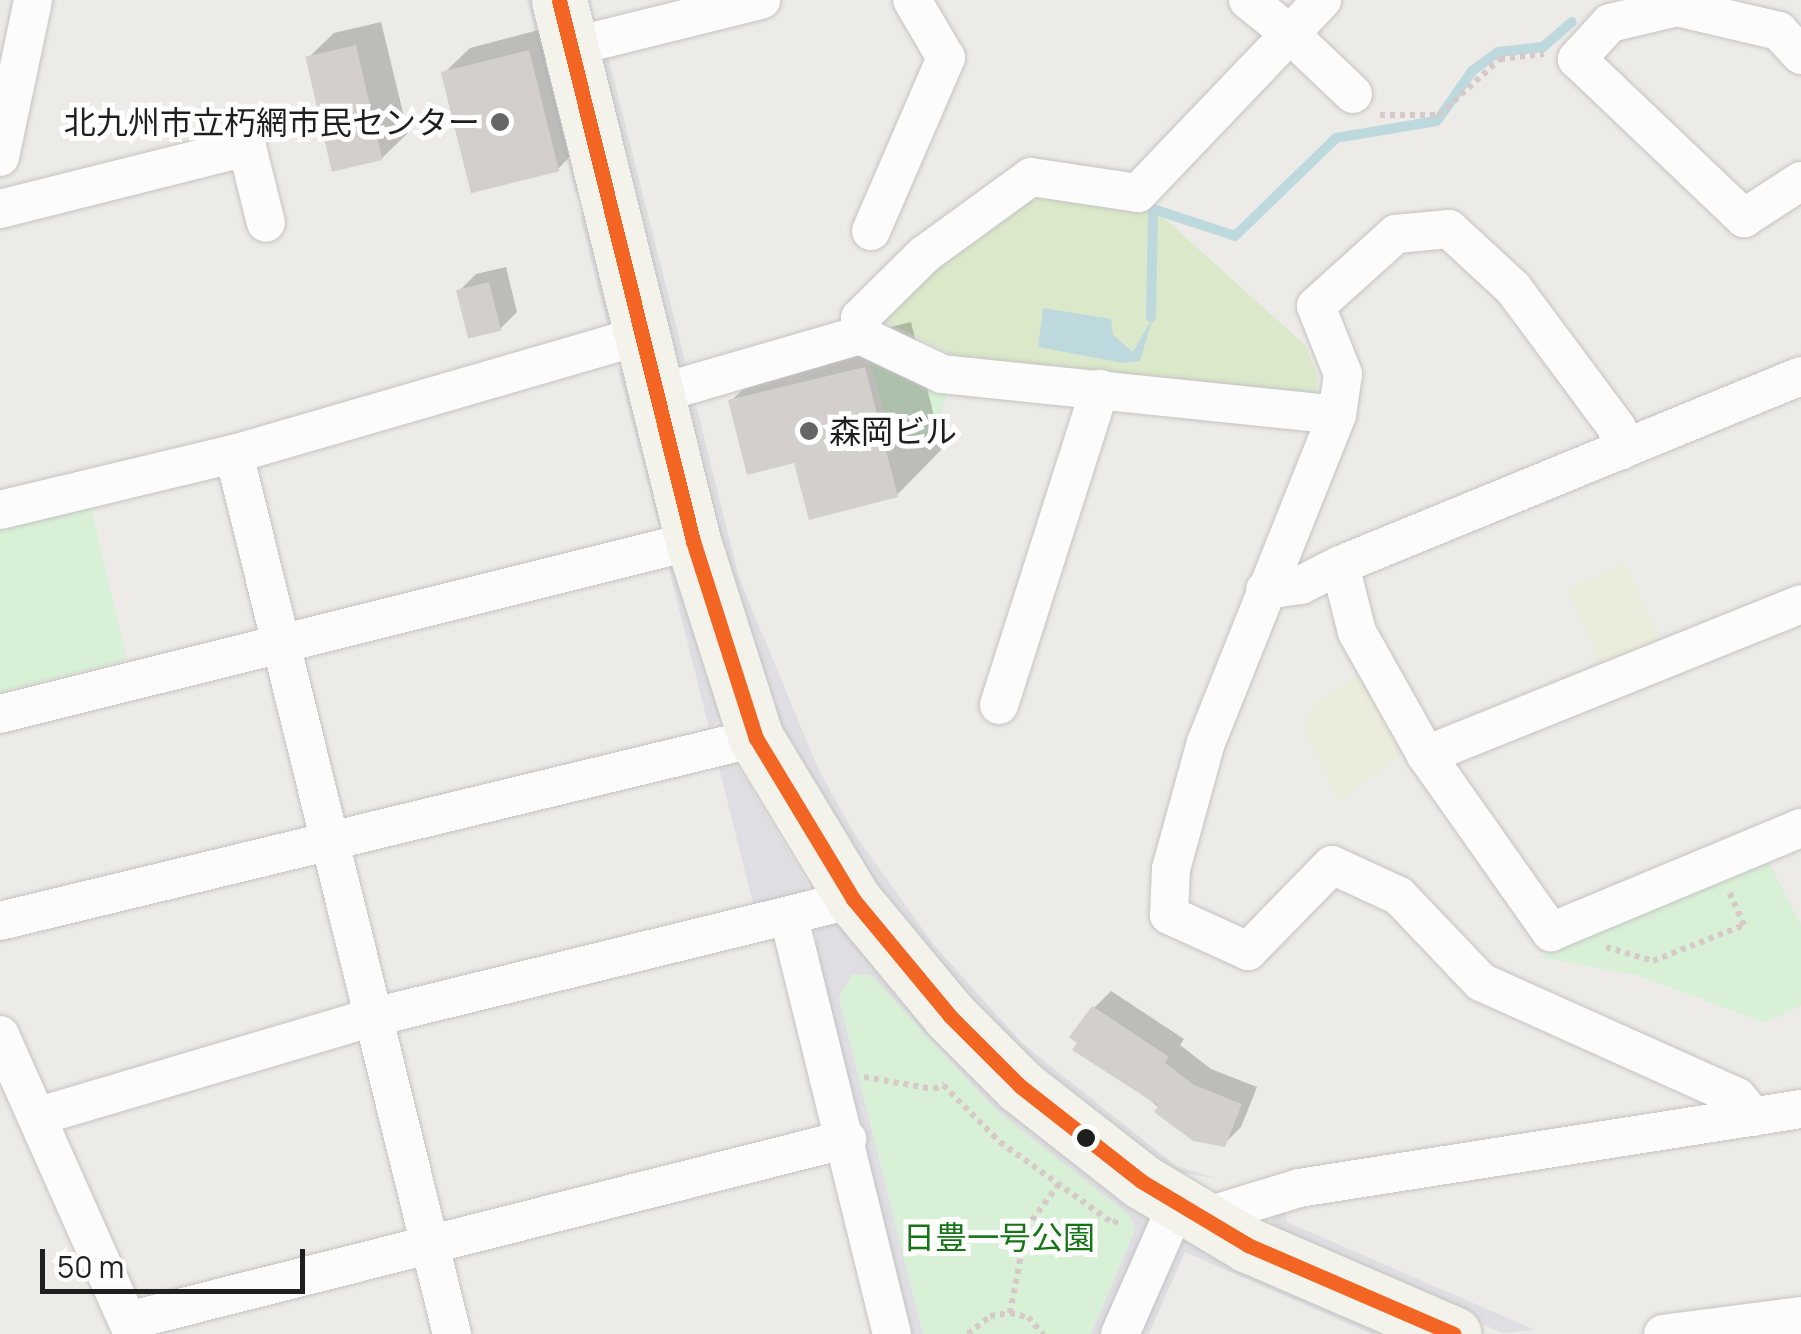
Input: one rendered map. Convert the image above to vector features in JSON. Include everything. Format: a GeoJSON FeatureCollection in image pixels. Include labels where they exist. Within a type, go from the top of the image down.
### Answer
{"type":"FeatureCollection","features":[{"type":"Feature","properties":{"kind":"street"},"geometry":{"type":"LineString","coordinates":[[0,157],[34,0]]}},
{"type":"Feature","properties":{"kind":"street"},"geometry":{"type":"LineString","coordinates":[[762,0],[565,24],[693,540],[756,738],[854,899],[950,1016],[1020,1086],[1189,1212],[1454,1334]]}},
{"type":"Feature","properties":{"kind":"street"},"geometry":{"type":"LineString","coordinates":[[871,230],[946,58],[912,0]]}},
{"type":"Feature","properties":{"kind":"street"},"geometry":{"type":"LineString","coordinates":[[1248,0],[1353,94]]}},
{"type":"Feature","properties":{"kind":"street"},"geometry":{"type":"LineString","coordinates":[[860,335],[860,318],[926,254],[1031,176],[1138,193],[1322,0]]}},
{"type":"Feature","properties":{"kind":"street"},"geometry":{"type":"LineString","coordinates":[[1801,54],[1779,31],[1677,7],[1610,23],[1577,58],[1744,218],[1801,181]]}},
{"type":"Feature","properties":{"kind":"street"},"geometry":{"type":"LineString","coordinates":[[0,209],[247,147],[266,223]]}},
{"type":"Feature","properties":{"kind":"street"},"geometry":{"type":"LineString","coordinates":[[1621,451],[1617,428],[1513,288],[1450,229],[1396,234],[1316,306],[1343,374],[1336,415],[1206,742],[1171,869],[1169,915],[1248,951],[1332,865],[1399,896],[1481,982],[1738,1097],[1754,1116]]}},
{"type":"Feature","properties":{"kind":"street"},"geometry":{"type":"LineString","coordinates":[[0,510],[234,454],[643,334]]}},
{"type":"Feature","properties":{"kind":"street"},"geometry":{"type":"LineString","coordinates":[[658,394],[860,335],[942,374],[1336,415]]}},
{"type":"Feature","properties":{"kind":"street"},"geometry":{"type":"LineString","coordinates":[[1265,590],[1301,585],[1340,564],[1801,376]]}},
{"type":"Feature","properties":{"kind":"street"},"geometry":{"type":"LineString","coordinates":[[999,704],[1100,390]]}},
{"type":"Feature","properties":{"kind":"street"},"geometry":{"type":"LineString","coordinates":[[234,454],[452,1334]]}},
{"type":"Feature","properties":{"kind":"street"},"geometry":{"type":"LineString","coordinates":[[0,714],[693,540]]}},
{"type":"Feature","properties":{"kind":"street"},"geometry":{"type":"LineString","coordinates":[[1340,564],[1357,632],[1426,754],[1552,932],[1801,828]]}},
{"type":"Feature","properties":{"kind":"street"},"geometry":{"type":"LineString","coordinates":[[1426,754],[1801,604]]}},
{"type":"Feature","properties":{"kind":"street"},"geometry":{"type":"LineString","coordinates":[[0,921],[756,738]]}},
{"type":"Feature","properties":{"kind":"street"},"geometry":{"type":"LineString","coordinates":[[39,1116],[374,1017],[854,899]]}},
{"type":"Feature","properties":{"kind":"street"},"geometry":{"type":"LineString","coordinates":[[789,918],[847,1139],[892,1334]]}},
{"type":"Feature","properties":{"kind":"street"},"geometry":{"type":"LineString","coordinates":[[0,1035],[130,1327],[430,1244],[847,1139]]}},
{"type":"Feature","properties":{"kind":"street"},"geometry":{"type":"LineString","coordinates":[[1120,1334],[1189,1212],[1300,1188],[1801,1109]]}},
{"type":"Feature","properties":{"kind":"street"},"geometry":{"type":"LineString","coordinates":[[1663,1334],[1801,1316]]}},
{"type":"Feature","properties":{"kind":"path"},"geometry":{"type":"LineString","coordinates":[[1353,94],[1384,118],[1438,115],[1500,59],[1558,52],[1577,58]]}},
{"type":"Feature","properties":{"kind":"path"},"geometry":{"type":"LineString","coordinates":[[1552,932],[1653,960],[1744,925],[1727,887]]}},
{"type":"Feature","properties":{"kind":"path"},"geometry":{"type":"LineString","coordinates":[[852,1077],[934,1090],[943,1085],[1000,1142],[1114,1224],[1123,1210]]}},
{"type":"Feature","properties":{"kind":"path"},"geometry":{"type":"LineString","coordinates":[[1010,1313],[1026,1228],[1058,1184]]}},
{"type":"Feature","properties":{"kind":"path"},"geometry":{"type":"LineString","coordinates":[[968,1334],[990,1316],[1010,1313],[1028,1317],[1042,1334]]}},
{"type":"Feature","properties":{"kind":"green space"},"geometry":{"type":"Polygon","coordinates":[[[1028,188],[1145,201],[1306,346],[1318,377],[1315,396],[959,358],[874,316],[1028,188]]]}},
{"type":"Feature","properties":{"kind":"green space"},"geometry":{"type":"Polygon","coordinates":[[[866,347],[949,389],[929,448],[890,433],[866,347]]]}},
{"type":"Feature","properties":{"kind":"green space"},"geometry":{"type":"Polygon","coordinates":[[[89,499],[127,660],[0,692],[0,521],[89,499]]]}},
{"type":"Feature","properties":{"kind":"green space"},"geometry":{"type":"Polygon","coordinates":[[[1626,563],[1662,644],[1604,670],[1568,589],[1626,563]]]}},
{"type":"Feature","properties":{"kind":"green space"},"geometry":{"type":"Polygon","coordinates":[[[1368,669],[1408,749],[1338,802],[1302,724],[1317,701],[1368,669]]]}},
{"type":"Feature","properties":{"kind":"green space"},"geometry":{"type":"Polygon","coordinates":[[[1767,859],[1801,924],[1801,1005],[1765,1023],[1637,975],[1539,957],[1767,859]]]}},
{"type":"Feature","properties":{"kind":"green space","name":"日豊一号公園"},"geometry":{"type":"Polygon","coordinates":[[[852,974],[871,975],[994,1108],[1130,1215],[1135,1230],[1091,1334],[923,1334],[839,998],[852,974]]]}},
{"type":"Feature","properties":{"kind":"shaded area"},"geometry":{"type":"Polygon","coordinates":[[[527,0],[543,0],[581,188],[575,193],[527,0]]]}},
{"type":"Feature","properties":{"kind":"shaded area"},"geometry":{"type":"Polygon","coordinates":[[[607,52],[687,369],[677,364],[598,62],[607,52]]]}},
{"type":"Feature","properties":{"kind":"shaded area"},"geometry":{"type":"Polygon","coordinates":[[[584,215],[624,324],[611,339],[580,216],[584,215]]]}},
{"type":"Feature","properties":{"kind":"shaded area"},"geometry":{"type":"Polygon","coordinates":[[[629,367],[663,525],[659,527],[618,369],[629,367]]]}},
{"type":"Feature","properties":{"kind":"shaded area"},"geometry":{"type":"Polygon","coordinates":[[[694,396],[739,578],[818,768],[854,833],[934,945],[1022,1043],[1176,1166],[1219,1179],[1170,1171],[1019,1058],[876,892],[797,760],[756,667],[683,403],[694,396]]]}},
{"type":"Feature","properties":{"kind":"shaded area"},"geometry":{"type":"Polygon","coordinates":[[[673,560],[723,717],[709,728],[667,561],[673,560]]]}},
{"type":"Feature","properties":{"kind":"shaded area"},"geometry":{"type":"Polygon","coordinates":[[[716,756],[733,758],[808,884],[805,898],[756,915],[716,756]]]}},
{"type":"Feature","properties":{"kind":"shaded area"},"geometry":{"type":"Polygon","coordinates":[[[836,918],[1146,1208],[1149,1225],[1102,1334],[1091,1334],[1135,1230],[1130,1216],[994,1108],[871,975],[852,974],[839,998],[923,1334],[909,1334],[818,966],[816,930],[836,918]]]}},
{"type":"Feature","properties":{"kind":"shaded area"},"geometry":{"type":"Polygon","coordinates":[[[1285,1206],[1287,1222],[1535,1330],[1503,1333],[1272,1232],[1271,1219],[1285,1206]]]}},
{"type":"Feature","properties":{"kind":"shaded area"},"geometry":{"type":"Polygon","coordinates":[[[1182,1238],[1192,1238],[1413,1334],[1372,1334],[1185,1252],[1149,1334],[1137,1334],[1182,1238]]]}},
{"type":"Feature","properties":{"kind":"water"},"geometry":{"type":"Polygon","coordinates":[[[1043,308],[1111,319],[1113,335],[1133,352],[1153,317],[1140,361],[1123,363],[1038,347],[1043,308]]]}},
{"type":"Feature","properties":{"kind":"building"},"geometry":{"type":"Polygon","coordinates":[[[356,45],[383,160],[332,172],[305,57],[356,45]]]}},
{"type":"Feature","properties":{"kind":"building","name":"北九州市立朽網市民センター"},"geometry":{"type":"Polygon","coordinates":[[[529,50],[559,171],[471,193],[441,72],[529,50]]]}},
{"type":"Feature","properties":{"kind":"building"},"geometry":{"type":"Polygon","coordinates":[[[489,282],[501,331],[468,339],[456,290],[489,282]]]}},
{"type":"Feature","properties":{"kind":"building","name":"森岡ビル"},"geometry":{"type":"Polygon","coordinates":[[[865,367],[898,497],[809,520],[794,463],[747,475],[728,400],[865,367]]]}},
{"type":"Feature","properties":{"kind":"building"},"geometry":{"type":"Polygon","coordinates":[[[1092,1006],[1169,1057],[1165,1063],[1194,1085],[1242,1104],[1225,1147],[1193,1141],[1154,1112],[1159,1106],[1072,1050],[1077,1043],[1069,1037],[1092,1006]]]}},
{"type":"Feature","properties":{"kind":"waterway"},"geometry":{"type":"LineString","coordinates":[[1151,317],[1153,209],[1235,236],[1336,138],[1437,121],[1472,71],[1498,52],[1543,47],[1572,22]]}},
{"type":"Feature","properties":{"kind":"transit line"},"geometry":{"type":"LineString","coordinates":[[559,0],[693,541],[756,738],[853,899],[950,1016],[1020,1086],[1141,1181],[1248,1245],[1454,1334]]}},
{"type":"Feature","properties":{"kind":"place","name":"北九州市立朽網市民センター"},"geometry":{"type":"Point","coordinates":[500,122]}},
{"type":"Feature","properties":{"kind":"place","name":"森岡ビル"},"geometry":{"type":"Point","coordinates":[809,431]}}]}
